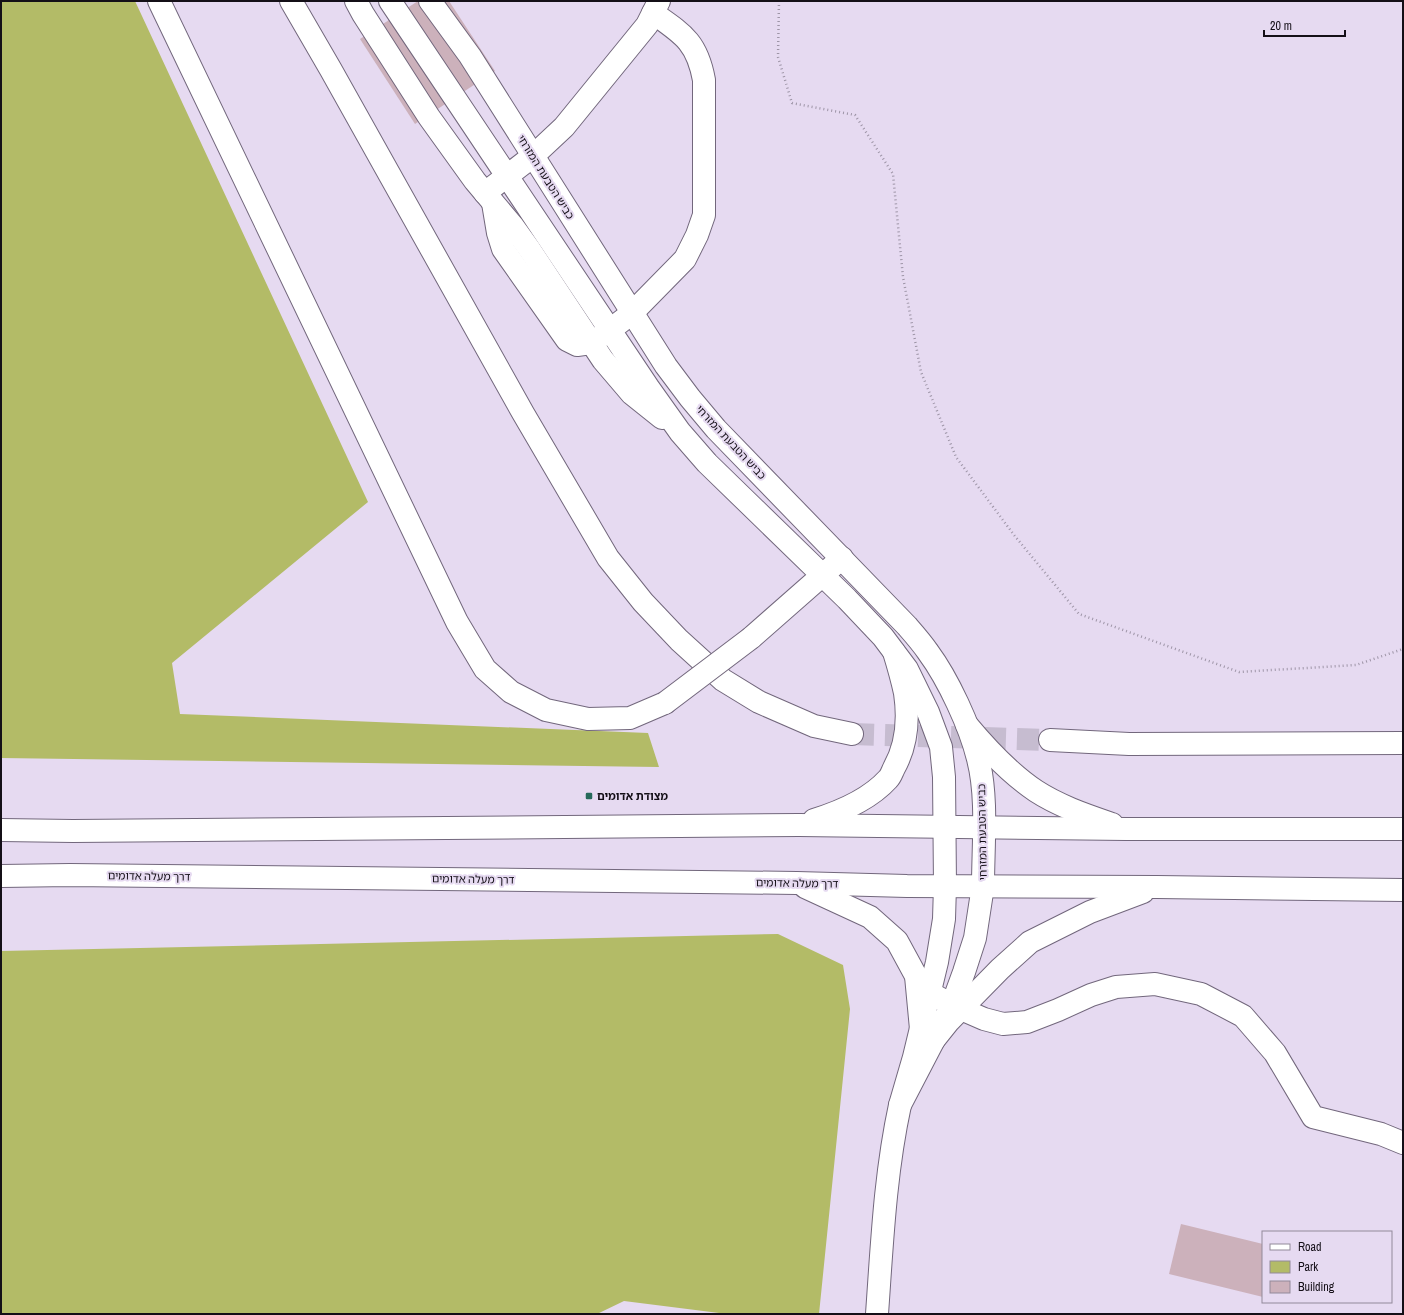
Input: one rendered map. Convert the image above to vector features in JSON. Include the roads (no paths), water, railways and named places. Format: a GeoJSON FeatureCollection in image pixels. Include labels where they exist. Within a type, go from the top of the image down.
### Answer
{"type":"FeatureCollection","features":[{"type":"Feature","properties":{"kind":"main road"},"geometry":{"type":"LineString","coordinates":[[159,1],[457,622],[485,669],[511,692],[546,710],[588,719],[630,718],[665,704],[751,638],[842,558]]}},
{"type":"Feature","properties":{"kind":"main road"},"geometry":{"type":"LineString","coordinates":[[291,1],[524,413],[608,558],[653,613],[679,640],[723,680],[759,702],[814,726],[852,734]]}},
{"type":"Feature","properties":{"kind":"main road"},"geometry":{"type":"LineString","coordinates":[[356,1],[429,117],[489,198],[512,225],[530,250],[603,360],[632,394],[686,438]]}},
{"type":"Feature","properties":{"kind":"main road"},"geometry":{"type":"LineString","coordinates":[[390,1],[648,387],[686,438],[707,463],[883,637],[907,669],[928,712],[941,747],[944,776],[944,919],[930,993],[925,1038],[914,1057],[900,1105],[892,1142],[887,1182],[876,1314]]}},
{"type":"Feature","properties":{"kind":"main road","name":"כביש הטבעת המזרחי"},"geometry":{"type":"LineString","coordinates":[[430,1],[470,56],[666,366],[716,429],[907,626],[929,652],[947,683],[967,725],[978,759],[984,796],[983,886],[974,938],[956,1007]]}},
{"type":"Feature","properties":{"kind":"main road"},"geometry":{"type":"LineString","coordinates":[[489,198],[507,176],[533,156],[564,127],[647,25],[656,7],[683,34],[695,51],[701,66],[704,80],[704,215],[697,235],[685,259],[632,312],[591,343]]}},
{"type":"Feature","properties":{"kind":"main road"},"geometry":{"type":"LineString","coordinates":[[798,825],[835,813],[854,804],[872,793],[889,778],[899,759],[905,742],[906,720],[905,694],[894,652]]}},
{"type":"Feature","properties":{"kind":"main road"},"geometry":{"type":"LineString","coordinates":[[967,725],[992,754],[1036,791],[1073,810],[1126,830]]}},
{"type":"Feature","properties":{"kind":"main road"},"geometry":{"type":"LineString","coordinates":[[1050,740],[1129,744],[1403,743]]}},
{"type":"Feature","properties":{"kind":"main road"},"geometry":{"type":"LineString","coordinates":[[1,830],[798,825],[1126,830],[1403,829]]}},
{"type":"Feature","properties":{"kind":"main road","name":"דרך מעלה אדומים"},"geometry":{"type":"LineString","coordinates":[[1,876],[70,875],[797,883],[907,886],[1403,890]]}},
{"type":"Feature","properties":{"kind":"main road"},"geometry":{"type":"LineString","coordinates":[[797,883],[870,917],[897,941],[916,976],[930,993],[956,1007],[984,1019],[1004,1024],[1027,1022],[1091,995],[1116,987],[1155,984],[1201,994],[1244,1016],[1275,1053],[1313,1117],[1382,1134],[1403,1143]]}},
{"type":"Feature","properties":{"kind":"main road"},"geometry":{"type":"LineString","coordinates":[[925,1038],[949,1021],[956,1007],[1030,942],[1090,912],[1157,887]]}},
{"type":"Feature","properties":{"kind":"main road"},"geometry":{"type":"LineString","coordinates":[[916,976],[925,1038]]}},
{"type":"Feature","properties":{"kind":"tunnel"},"geometry":{"type":"LineString","coordinates":[[852,734],[1050,740]]}},
{"type":"Feature","properties":{"kind":"place","name":"מצודת אדומים"},"geometry":{"type":"Point","coordinates":[589,796]}}]}
